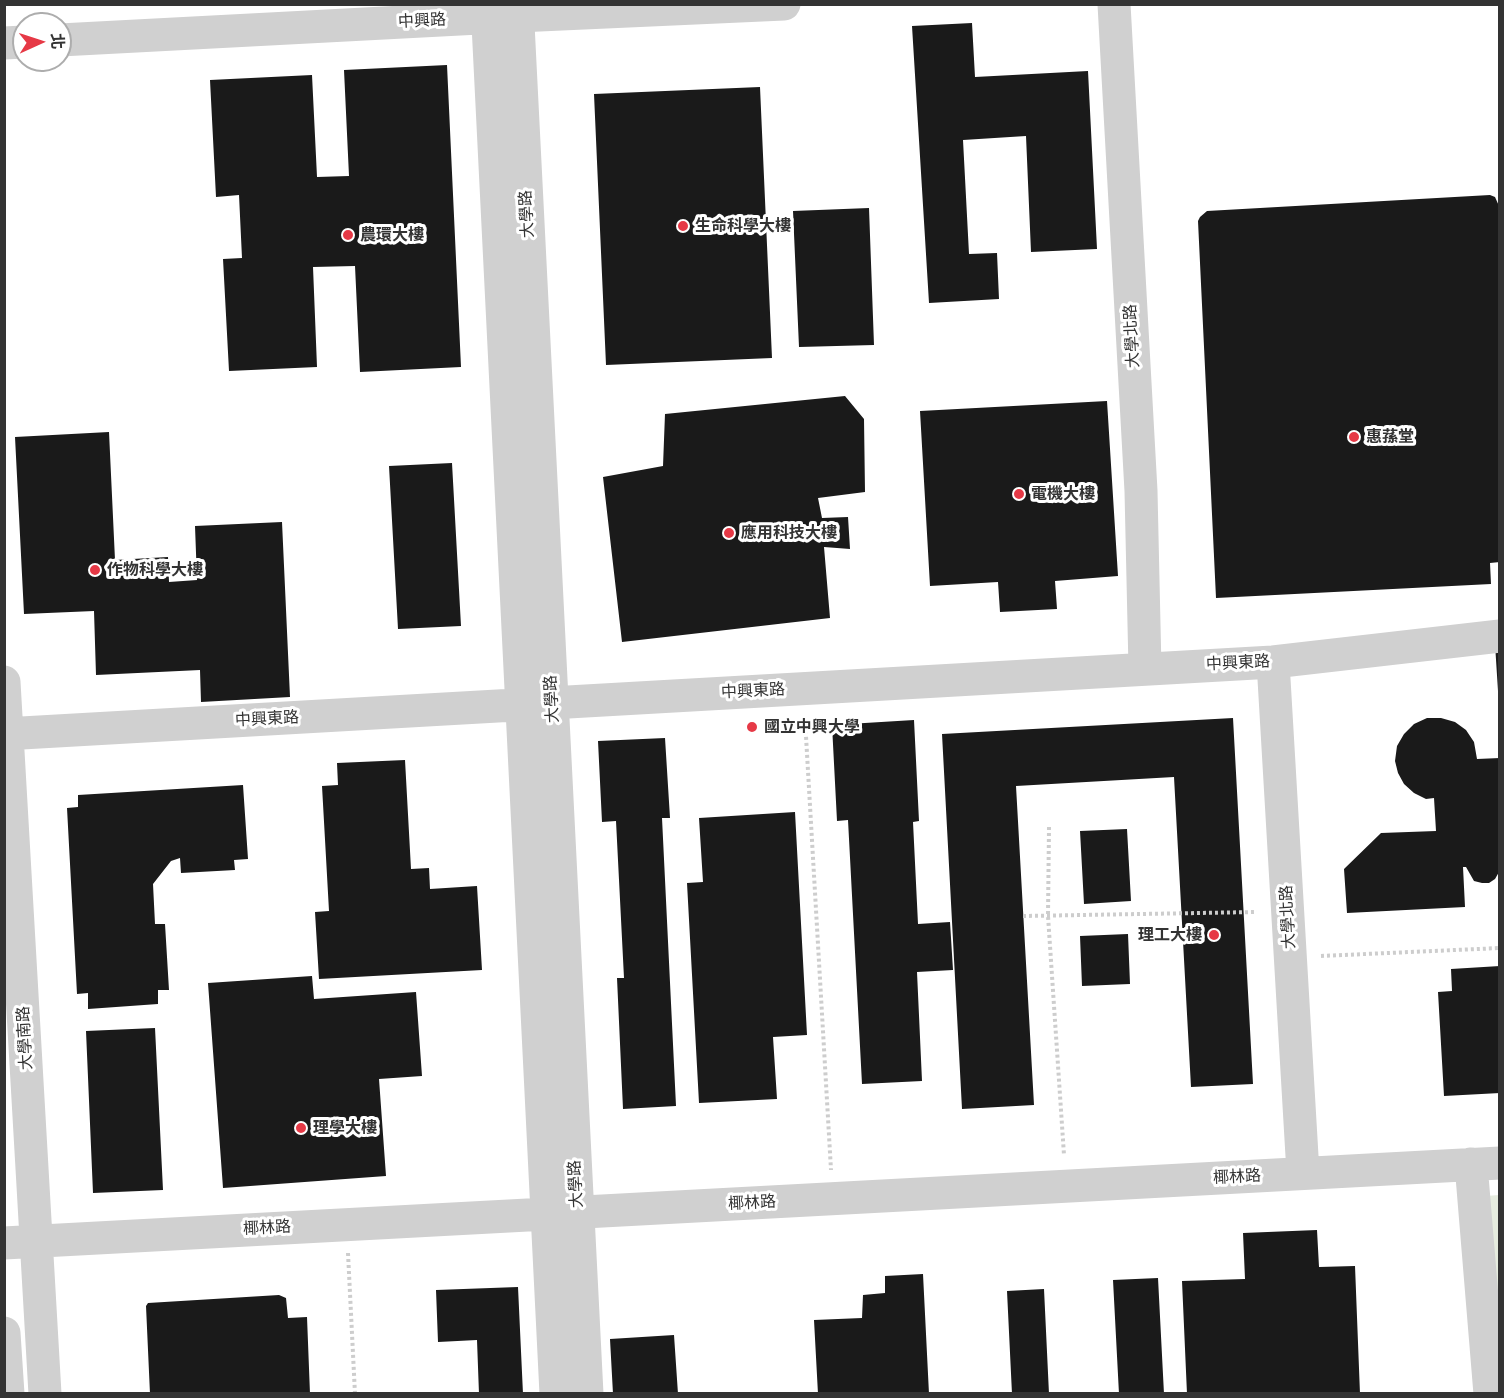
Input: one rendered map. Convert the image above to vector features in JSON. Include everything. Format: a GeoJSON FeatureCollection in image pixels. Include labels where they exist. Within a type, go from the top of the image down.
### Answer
{"type":"FeatureCollection","features":[{"type":"Feature","properties":{"kind":"street","name":"中興路"},"geometry":{"type":"LineString","coordinates":[[72,39],[502,10],[784,4]]}},
{"type":"Feature","properties":{"kind":"street","name":"大學北路"},"geometry":{"type":"LineString","coordinates":[[1114,4],[1141,491],[1145,669]]}},
{"type":"Feature","properties":{"kind":"street","name":"大學路"},"geometry":{"type":"LineString","coordinates":[[502,10],[562,1213],[556,1394]]}},
{"type":"Feature","properties":{"kind":"street","name":"中興東路"},"geometry":{"type":"LineString","coordinates":[[6,734],[1273,662],[1500,636]]}},
{"type":"Feature","properties":{"kind":"street","name":"大學北路"},"geometry":{"type":"LineString","coordinates":[[1273,662],[1303,1173]]}},
{"type":"Feature","properties":{"kind":"street","name":"大學南路"},"geometry":{"type":"LineString","coordinates":[[4,682],[20,1242],[45,1394]]}},
{"type":"Feature","properties":{"kind":"street","name":"椰林路"},"geometry":{"type":"LineString","coordinates":[[20,1242],[1485,1164]]}},
{"type":"Feature","properties":{"kind":"street"},"geometry":{"type":"LineString","coordinates":[[1485,1164],[1490,1394]]}},
{"type":"Feature","properties":{"kind":"street","name":"大學路"},"geometry":{"type":"LineString","coordinates":[[562,1213],[587,1394]]}},
{"type":"Feature","properties":{"kind":"street"},"geometry":{"type":"LineString","coordinates":[[4,1333],[8,1394]]}},
{"type":"Feature","properties":{"kind":"path"},"geometry":{"type":"LineString","coordinates":[[803,688],[832,1198]]}},
{"type":"Feature","properties":{"kind":"path"},"geometry":{"type":"LineString","coordinates":[[1049,827],[1048,916],[1066,1186]]}},
{"type":"Feature","properties":{"kind":"path"},"geometry":{"type":"LineString","coordinates":[[1023,916],[1287,912]]}},
{"type":"Feature","properties":{"kind":"path"},"geometry":{"type":"LineString","coordinates":[[1290,958],[1500,948]]}},
{"type":"Feature","properties":{"kind":"path"},"geometry":{"type":"LineString","coordinates":[[346,1224],[355,1394]]}},
{"type":"Feature","properties":{"kind":"shaded area"},"geometry":{"type":"Polygon","coordinates":[[[1499,1195],[1499,1306],[1486,1196],[1499,1195]]]}},
{"type":"Feature","properties":{"kind":"building"},"geometry":{"type":"Polygon","coordinates":[[[972,23],[975,77],[1088,71],[1097,249],[1031,252],[1026,136],[963,140],[969,254],[997,253],[999,299],[929,303],[912,26],[972,23]]]}},
{"type":"Feature","properties":{"kind":"building","name":"農環大樓"},"geometry":{"type":"Polygon","coordinates":[[[447,65],[461,367],[360,372],[355,266],[313,267],[317,367],[229,371],[223,259],[242,258],[239,195],[216,197],[210,80],[312,75],[317,177],[349,176],[344,70],[447,65]]]}},
{"type":"Feature","properties":{"kind":"building","name":"生命科學大樓"},"geometry":{"type":"Polygon","coordinates":[[[760,87],[772,358],[606,365],[594,94],[760,87]]]}},
{"type":"Feature","properties":{"kind":"building","name":"惠蓀堂"},"geometry":{"type":"Polygon","coordinates":[[[1490,195],[1495,197],[1500,213],[1500,562],[1490,563],[1491,584],[1216,598],[1198,221],[1200,217],[1207,211],[1490,195]]]}},
{"type":"Feature","properties":{"kind":"building"},"geometry":{"type":"Polygon","coordinates":[[[869,208],[874,345],[799,347],[793,211],[869,208]]]}},
{"type":"Feature","properties":{"kind":"building","name":"應用科技大樓"},"geometry":{"type":"Polygon","coordinates":[[[845,396],[864,419],[865,492],[818,498],[822,518],[848,517],[850,549],[824,547],[830,618],[622,642],[603,477],[663,466],[665,414],[845,396]]]}},
{"type":"Feature","properties":{"kind":"building","name":"電機大樓"},"geometry":{"type":"Polygon","coordinates":[[[1107,401],[1118,576],[1055,581],[1057,609],[1000,612],[998,582],[930,586],[920,411],[1107,401]]]}},
{"type":"Feature","properties":{"kind":"building","name":"作物科學大樓"},"geometry":{"type":"Polygon","coordinates":[[[109,432],[115,560],[168,557],[169,582],[197,580],[195,526],[282,522],[290,697],[201,702],[200,670],[96,675],[94,611],[24,614],[15,437],[109,432]]]}},
{"type":"Feature","properties":{"kind":"building"},"geometry":{"type":"Polygon","coordinates":[[[452,463],[461,626],[398,629],[389,466],[452,463]]]}},
{"type":"Feature","properties":{"kind":"building"},"geometry":{"type":"Polygon","coordinates":[[[1495,644],[1500,644],[1500,691],[1498,691],[1495,644]]]}},
{"type":"Feature","properties":{"kind":"building"},"geometry":{"type":"Polygon","coordinates":[[[1233,718],[1253,1084],[1191,1087],[1174,777],[1016,786],[1034,1105],[962,1109],[942,734],[1233,718]]]}},
{"type":"Feature","properties":{"kind":"building"},"geometry":{"type":"Polygon","coordinates":[[[1427,718],[1441,718],[1455,722],[1466,730],[1474,742],[1477,759],[1500,758],[1499,872],[1489,883],[1482,883],[1474,881],[1466,867],[1463,867],[1465,907],[1347,913],[1344,869],[1381,833],[1436,831],[1434,798],[1426,799],[1414,793],[1404,784],[1395,761],[1397,746],[1404,734],[1414,724],[1427,718]]]}},
{"type":"Feature","properties":{"kind":"building"},"geometry":{"type":"Polygon","coordinates":[[[914,720],[919,821],[913,822],[918,924],[950,922],[953,970],[917,972],[922,1081],[862,1084],[848,820],[837,821],[832,725],[914,720]]]}},
{"type":"Feature","properties":{"kind":"building"},"geometry":{"type":"Polygon","coordinates":[[[665,738],[670,818],[662,818],[676,1106],[623,1109],[617,978],[624,978],[616,821],[602,822],[598,741],[665,738]]]}},
{"type":"Feature","properties":{"kind":"building"},"geometry":{"type":"Polygon","coordinates":[[[405,760],[411,869],[429,868],[430,889],[477,886],[482,970],[319,979],[315,912],[329,911],[322,786],[338,785],[337,763],[405,760]]]}},
{"type":"Feature","properties":{"kind":"building"},"geometry":{"type":"Polygon","coordinates":[[[243,785],[248,859],[234,860],[235,870],[181,873],[180,858],[171,861],[153,884],[155,924],[165,924],[169,990],[158,990],[158,1004],[88,1009],[88,993],[77,994],[67,808],[78,807],[78,795],[243,785]]]}},
{"type":"Feature","properties":{"kind":"building"},"geometry":{"type":"Polygon","coordinates":[[[795,812],[807,1035],[773,1037],[777,1099],[699,1103],[687,883],[703,882],[699,818],[795,812]]]}},
{"type":"Feature","properties":{"kind":"building"},"geometry":{"type":"Polygon","coordinates":[[[1127,829],[1131,901],[1084,904],[1080,831],[1127,829]]]}},
{"type":"Feature","properties":{"kind":"building","name":"理工大樓"},"geometry":{"type":"Polygon","coordinates":[[[1128,934],[1130,984],[1082,986],[1080,936],[1128,934]]]}},
{"type":"Feature","properties":{"kind":"building"},"geometry":{"type":"Polygon","coordinates":[[[1500,966],[1500,1093],[1444,1096],[1438,992],[1452,991],[1451,969],[1500,966]]]}},
{"type":"Feature","properties":{"kind":"building","name":"理學大樓"},"geometry":{"type":"Polygon","coordinates":[[[312,976],[314,999],[416,992],[422,1076],[379,1079],[386,1176],[223,1188],[208,983],[312,976]]]}},
{"type":"Feature","properties":{"kind":"building"},"geometry":{"type":"Polygon","coordinates":[[[155,1028],[163,1190],[93,1193],[86,1031],[155,1028]]]}},
{"type":"Feature","properties":{"kind":"building"},"geometry":{"type":"Polygon","coordinates":[[[1317,1230],[1319,1267],[1355,1266],[1360,1394],[1187,1394],[1182,1281],[1245,1279],[1243,1233],[1317,1230]]]}},
{"type":"Feature","properties":{"kind":"building"},"geometry":{"type":"Polygon","coordinates":[[[923,1274],[929,1394],[818,1394],[814,1320],[862,1318],[863,1295],[885,1293],[885,1276],[923,1274]]]}},
{"type":"Feature","properties":{"kind":"building"},"geometry":{"type":"Polygon","coordinates":[[[1158,1278],[1164,1394],[1119,1394],[1113,1280],[1158,1278]]]}},
{"type":"Feature","properties":{"kind":"building"},"geometry":{"type":"Polygon","coordinates":[[[518,1287],[523,1394],[479,1394],[477,1340],[438,1342],[436,1290],[518,1287]]]}},
{"type":"Feature","properties":{"kind":"building"},"geometry":{"type":"Polygon","coordinates":[[[1044,1289],[1049,1394],[1012,1394],[1007,1291],[1044,1289]]]}},
{"type":"Feature","properties":{"kind":"building"},"geometry":{"type":"Polygon","coordinates":[[[279,1295],[286,1298],[288,1318],[307,1317],[310,1394],[150,1394],[146,1306],[148,1303],[279,1295]]]}},
{"type":"Feature","properties":{"kind":"building"},"geometry":{"type":"Polygon","coordinates":[[[674,1335],[678,1394],[613,1394],[610,1339],[674,1335]]]}},
{"type":"Feature","properties":{"kind":"place","name":"生命科學大樓"},"geometry":{"type":"Point","coordinates":[683,226]}},
{"type":"Feature","properties":{"kind":"place","name":"農環大樓"},"geometry":{"type":"Point","coordinates":[348,235]}},
{"type":"Feature","properties":{"kind":"place","name":"惠蓀堂"},"geometry":{"type":"Point","coordinates":[1354,437]}},
{"type":"Feature","properties":{"kind":"place","name":"電機大樓"},"geometry":{"type":"Point","coordinates":[1019,494]}},
{"type":"Feature","properties":{"kind":"place","name":"應用科技大樓"},"geometry":{"type":"Point","coordinates":[729,533]}},
{"type":"Feature","properties":{"kind":"place","name":"作物科學大樓"},"geometry":{"type":"Point","coordinates":[95,570]}},
{"type":"Feature","properties":{"kind":"place","name":"國立中興大學"},"geometry":{"type":"Point","coordinates":[752,727]}},
{"type":"Feature","properties":{"kind":"place","name":"理工大樓"},"geometry":{"type":"Point","coordinates":[1214,935]}},
{"type":"Feature","properties":{"kind":"place","name":"理學大樓"},"geometry":{"type":"Point","coordinates":[301,1128]}}]}
